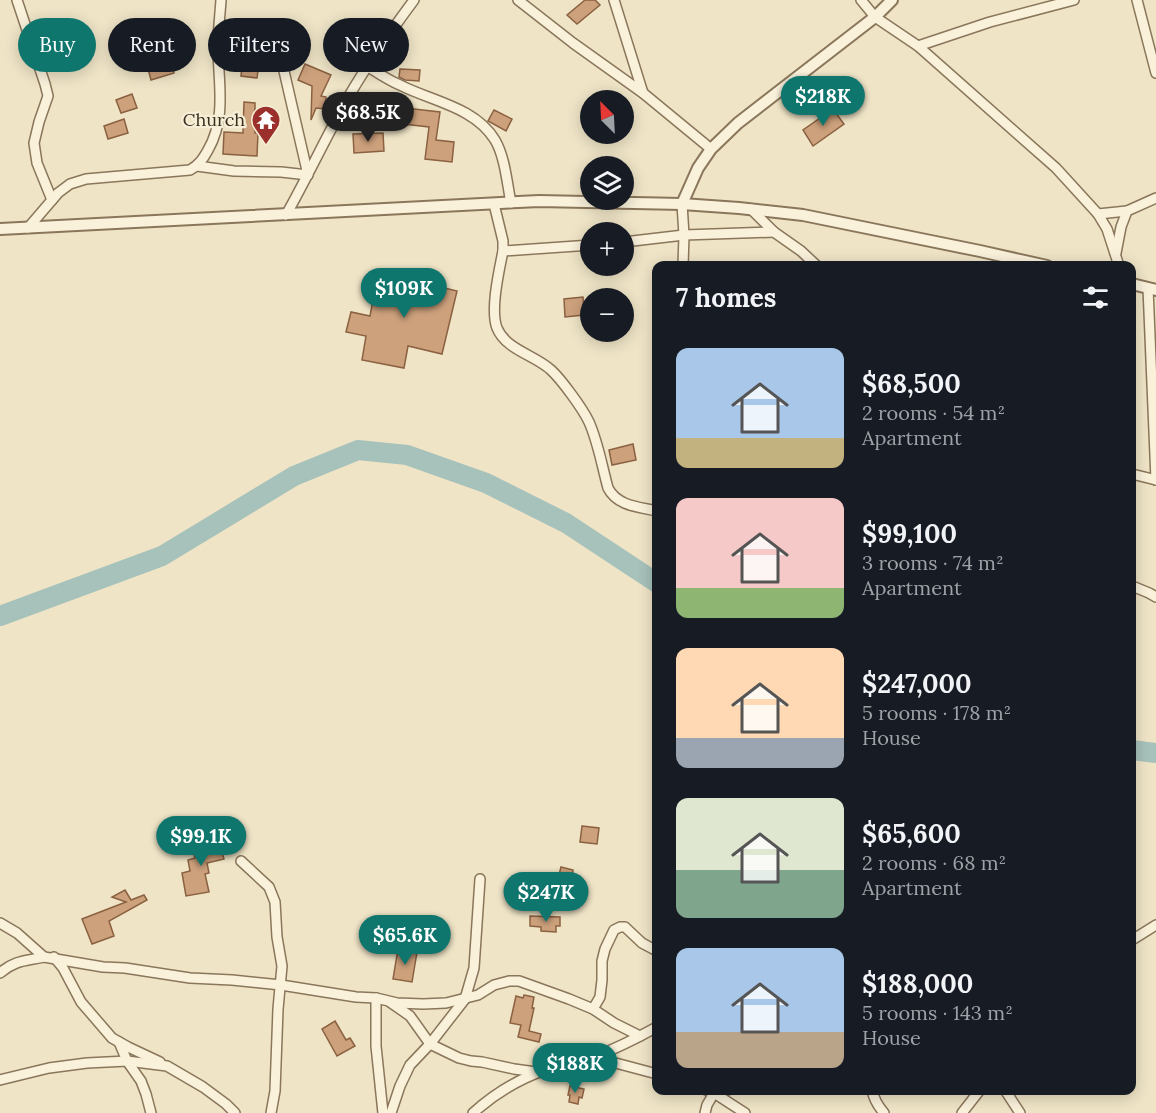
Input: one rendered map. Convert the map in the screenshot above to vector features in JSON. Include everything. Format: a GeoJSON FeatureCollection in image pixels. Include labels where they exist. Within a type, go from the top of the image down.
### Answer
{"type":"FeatureCollection","features":[{"type":"Feature","properties":{"kind":"street"},"geometry":{"type":"LineString","coordinates":[[17,0],[48,96],[34,143],[37,163],[52,200]]}},
{"type":"Feature","properties":{"kind":"street"},"geometry":{"type":"LineString","coordinates":[[220,18],[222,0]]}},
{"type":"Feature","properties":{"kind":"street"},"geometry":{"type":"LineString","coordinates":[[401,18],[414,0]]}},
{"type":"Feature","properties":{"kind":"street"},"geometry":{"type":"LineString","coordinates":[[518,0],[643,93],[711,149]]}},
{"type":"Feature","properties":{"kind":"street"},"geometry":{"type":"LineString","coordinates":[[614,0],[643,93]]}},
{"type":"Feature","properties":{"kind":"street"},"geometry":{"type":"LineString","coordinates":[[861,0],[875,17],[918,46],[1056,168],[1098,214],[1107,230],[1117,261]]}},
{"type":"Feature","properties":{"kind":"street"},"geometry":{"type":"LineString","coordinates":[[683,261],[682,204],[705,156],[738,123],[875,17],[892,0]]}},
{"type":"Feature","properties":{"kind":"street"},"geometry":{"type":"LineString","coordinates":[[918,46],[990,22],[1074,0]]}},
{"type":"Feature","properties":{"kind":"street"},"geometry":{"type":"LineString","coordinates":[[1137,0],[1156,73]]}},
{"type":"Feature","properties":{"kind":"street"},"geometry":{"type":"LineString","coordinates":[[28,228],[58,193],[70,184],[87,179],[190,170],[197,166],[213,141],[219,124],[221,106],[219,72]]}},
{"type":"Feature","properties":{"kind":"street"},"geometry":{"type":"LineString","coordinates":[[284,72],[308,174]]}},
{"type":"Feature","properties":{"kind":"street"},"geometry":{"type":"LineString","coordinates":[[286,215],[349,95],[364,72]]}},
{"type":"Feature","properties":{"kind":"street"},"geometry":{"type":"LineString","coordinates":[[378,72],[399,85],[469,115],[484,127],[495,141],[504,166],[511,203]]}},
{"type":"Feature","properties":{"kind":"street"},"geometry":{"type":"LineString","coordinates":[[197,166],[234,171],[308,174]]}},
{"type":"Feature","properties":{"kind":"street"},"geometry":{"type":"LineString","coordinates":[[1098,214],[1127,211],[1156,198]]}},
{"type":"Feature","properties":{"kind":"street"},"geometry":{"type":"LineString","coordinates":[[0,229],[539,201],[682,204],[803,215],[1026,261]]}},
{"type":"Feature","properties":{"kind":"street"},"geometry":{"type":"LineString","coordinates":[[494,204],[503,251],[494,315],[496,327],[506,341],[558,376],[589,420],[611,495],[621,502],[652,510]]}},
{"type":"Feature","properties":{"kind":"street"},"geometry":{"type":"LineString","coordinates":[[751,209],[774,232],[812,261]]}},
{"type":"Feature","properties":{"kind":"street"},"geometry":{"type":"LineString","coordinates":[[1117,261],[1127,211]]}},
{"type":"Feature","properties":{"kind":"street"},"geometry":{"type":"LineString","coordinates":[[634,241],[684,235],[774,232]]}},
{"type":"Feature","properties":{"kind":"street"},"geometry":{"type":"LineString","coordinates":[[503,251],[580,246]]}},
{"type":"Feature","properties":{"kind":"street"},"geometry":{"type":"LineString","coordinates":[[1136,285],[1152,289],[1156,480],[1136,475]]}},
{"type":"Feature","properties":{"kind":"street"},"geometry":{"type":"LineString","coordinates":[[1136,588],[1156,597]]}},
{"type":"Feature","properties":{"kind":"street"},"geometry":{"type":"LineString","coordinates":[[241,861],[268,887],[275,903],[282,966],[275,1091],[271,1113]]}},
{"type":"Feature","properties":{"kind":"street"},"geometry":{"type":"LineString","coordinates":[[391,1113],[410,1065],[430,1044],[465,999],[474,968],[480,879]]}},
{"type":"Feature","properties":{"kind":"street"},"geometry":{"type":"LineString","coordinates":[[0,923],[63,968],[81,1002],[112,1038],[203,1087],[235,1113]]}},
{"type":"Feature","properties":{"kind":"street"},"geometry":{"type":"LineString","coordinates":[[1136,938],[1156,925]]}},
{"type":"Feature","properties":{"kind":"street"},"geometry":{"type":"LineString","coordinates":[[593,1009],[600,996],[605,949],[614,930],[625,927],[642,943],[652,948]]}},
{"type":"Feature","properties":{"kind":"street"},"geometry":{"type":"LineString","coordinates":[[0,973],[14,963],[49,957],[103,967],[189,978],[232,980],[423,1004],[465,999],[478,995],[494,985],[519,981],[593,1009],[640,1036]]}},
{"type":"Feature","properties":{"kind":"street"},"geometry":{"type":"LineString","coordinates":[[376,998],[376,1046],[383,1113]]}},
{"type":"Feature","properties":{"kind":"street"},"geometry":{"type":"LineString","coordinates":[[389,1001],[410,1016],[430,1044],[459,1058],[538,1072]]}},
{"type":"Feature","properties":{"kind":"street"},"geometry":{"type":"LineString","coordinates":[[478,1111],[502,1092],[538,1072],[593,1057],[652,1030]]}},
{"type":"Feature","properties":{"kind":"street"},"geometry":{"type":"LineString","coordinates":[[119,1042],[127,1061],[141,1081],[151,1113]]}},
{"type":"Feature","properties":{"kind":"street"},"geometry":{"type":"LineString","coordinates":[[593,1057],[652,1073]]}},
{"type":"Feature","properties":{"kind":"street"},"geometry":{"type":"LineString","coordinates":[[0,1080],[49,1068],[87,1063],[127,1061],[167,1066]]}},
{"type":"Feature","properties":{"kind":"street"},"geometry":{"type":"LineString","coordinates":[[705,1113],[709,1095]]}},
{"type":"Feature","properties":{"kind":"street"},"geometry":{"type":"LineString","coordinates":[[715,1095],[745,1113]]}},
{"type":"Feature","properties":{"kind":"street"},"geometry":{"type":"LineString","coordinates":[[873,1095],[878,1107],[884,1113]]}},
{"type":"Feature","properties":{"kind":"street"},"geometry":{"type":"LineString","coordinates":[[962,1113],[976,1095]]}},
{"type":"Feature","properties":{"kind":"street"},"geometry":{"type":"LineString","coordinates":[[1008,1095],[1020,1113]]}},
{"type":"Feature","properties":{"kind":"building"},"geometry":{"type":"Polygon","coordinates":[[[585,0],[595,0],[600,5],[577,24],[567,15],[585,0]]]}},
{"type":"Feature","properties":{"kind":"building"},"geometry":{"type":"Polygon","coordinates":[[[311,67],[331,75],[321,96],[326,97],[325,109],[316,108],[311,120],[312,86],[298,80],[302,72],[311,72],[311,67]]]}},
{"type":"Feature","properties":{"kind":"building"},"geometry":{"type":"Polygon","coordinates":[[[420,70],[419,81],[399,77],[400,72],[420,70]]]}},
{"type":"Feature","properties":{"kind":"building"},"geometry":{"type":"Polygon","coordinates":[[[149,72],[174,72],[174,73],[151,80],[149,72]]]}},
{"type":"Feature","properties":{"kind":"building"},"geometry":{"type":"Polygon","coordinates":[[[241,72],[258,72],[257,78],[241,76],[241,72]]]}},
{"type":"Feature","properties":{"kind":"building"},"geometry":{"type":"Polygon","coordinates":[[[132,94],[137,108],[121,113],[116,100],[132,94]]]}},
{"type":"Feature","properties":{"kind":"building"},"geometry":{"type":"Polygon","coordinates":[[[244,102],[255,103],[255,133],[258,133],[257,156],[223,154],[224,132],[243,133],[244,102]]]}},
{"type":"Feature","properties":{"kind":"building"},"geometry":{"type":"Polygon","coordinates":[[[405,108],[440,112],[436,140],[454,142],[452,162],[425,159],[429,127],[403,124],[405,108]]]}},
{"type":"Feature","properties":{"kind":"building"},"geometry":{"type":"Polygon","coordinates":[[[833,109],[844,124],[813,146],[803,130],[833,109]]]}},
{"type":"Feature","properties":{"kind":"building"},"geometry":{"type":"Polygon","coordinates":[[[494,110],[512,119],[506,131],[488,121],[494,110]]]}},
{"type":"Feature","properties":{"kind":"building"},"geometry":{"type":"Polygon","coordinates":[[[124,119],[128,133],[108,139],[104,126],[124,119]]]}},
{"type":"Feature","properties":{"kind":"building"},"geometry":{"type":"Polygon","coordinates":[[[383,133],[384,151],[354,153],[353,134],[383,133]]]}},
{"type":"Feature","properties":{"kind":"building"},"geometry":{"type":"Polygon","coordinates":[[[378,272],[420,279],[420,282],[457,291],[442,354],[408,346],[404,368],[362,360],[366,336],[346,332],[351,312],[370,316],[378,272]]]}},
{"type":"Feature","properties":{"kind":"building"},"geometry":{"type":"Polygon","coordinates":[[[580,297],[580,315],[565,317],[564,299],[580,297]]]}},
{"type":"Feature","properties":{"kind":"building"},"geometry":{"type":"Polygon","coordinates":[[[633,444],[636,460],[612,465],[609,450],[633,444]]]}},
{"type":"Feature","properties":{"kind":"building"},"geometry":{"type":"Polygon","coordinates":[[[582,826],[599,828],[597,844],[580,842],[582,826]]]}},
{"type":"Feature","properties":{"kind":"building"},"geometry":{"type":"Polygon","coordinates":[[[218,839],[224,859],[207,863],[209,873],[205,874],[209,892],[186,896],[182,873],[190,871],[188,860],[195,858],[192,846],[218,839]]]}},
{"type":"Feature","properties":{"kind":"building"},"geometry":{"type":"Polygon","coordinates":[[[561,867],[573,870],[572,891],[555,888],[561,867]]]}},
{"type":"Feature","properties":{"kind":"building"},"geometry":{"type":"Polygon","coordinates":[[[125,890],[131,900],[144,895],[147,900],[109,921],[114,936],[92,944],[82,919],[126,902],[112,897],[125,890]]]}},
{"type":"Feature","properties":{"kind":"building"},"geometry":{"type":"Polygon","coordinates":[[[530,916],[560,917],[560,926],[556,926],[556,932],[541,931],[541,927],[530,926],[530,916]]]}},
{"type":"Feature","properties":{"kind":"building"},"geometry":{"type":"Polygon","coordinates":[[[398,949],[417,952],[412,982],[393,979],[398,949]]]}},
{"type":"Feature","properties":{"kind":"building"},"geometry":{"type":"Polygon","coordinates":[[[524,995],[534,997],[529,1031],[541,1034],[539,1042],[518,1037],[521,1025],[510,1023],[516,996],[523,998],[524,995]]]}},
{"type":"Feature","properties":{"kind":"building"},"geometry":{"type":"Polygon","coordinates":[[[335,1021],[346,1040],[350,1038],[355,1046],[337,1056],[322,1029],[335,1021]]]}},
{"type":"Feature","properties":{"kind":"building"},"geometry":{"type":"Polygon","coordinates":[[[570,1086],[584,1089],[578,1104],[569,1102],[570,1086]]]}},
{"type":"Feature","properties":{"kind":"waterway"},"geometry":{"type":"LineString","coordinates":[[0,616],[162,556],[294,476],[358,450],[407,455],[486,483],[566,523],[652,580]]}},
{"type":"Feature","properties":{"kind":"waterway"},"geometry":{"type":"LineString","coordinates":[[1136,750],[1156,753]]}},
{"type":"Feature","properties":{"kind":"place","name":"Church"},"geometry":{"type":"Point","coordinates":[266,146]}}]}
